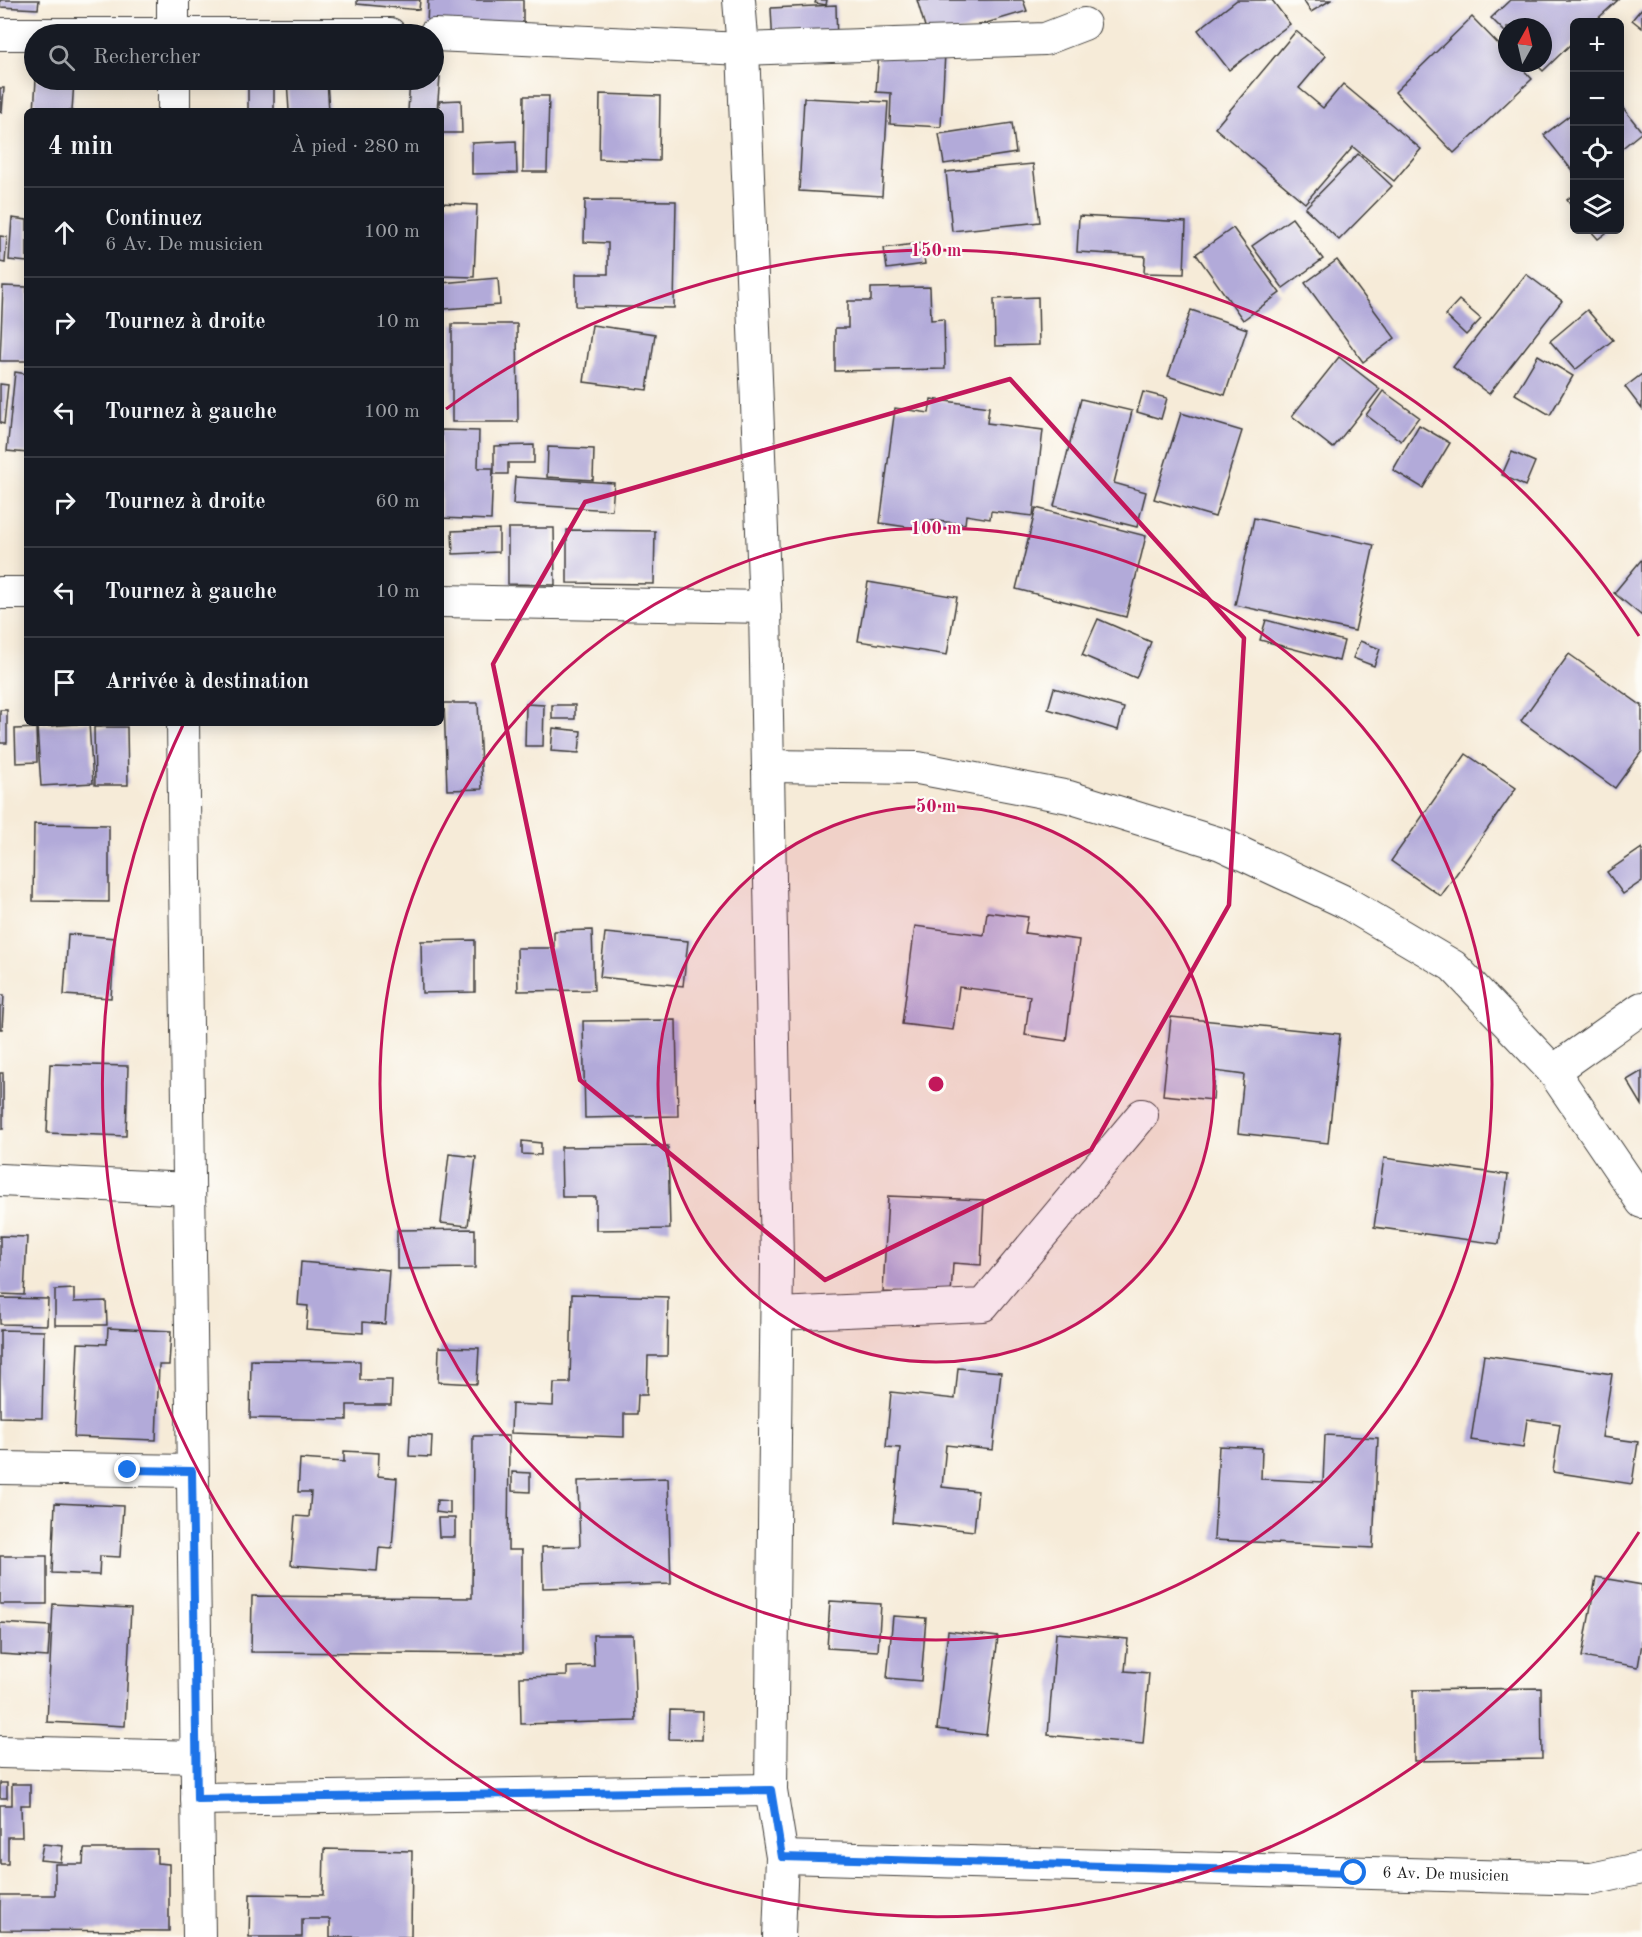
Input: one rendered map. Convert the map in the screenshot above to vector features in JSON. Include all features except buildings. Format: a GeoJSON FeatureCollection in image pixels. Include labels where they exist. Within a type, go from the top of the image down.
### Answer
{"type":"FeatureCollection","features":[{"type":"Feature","properties":{"kind":"street"},"geometry":{"type":"LineString","coordinates":[[173,0],[173,24]]}},
{"type":"Feature","properties":{"kind":"street"},"geometry":{"type":"LineString","coordinates":[[739,0],[743,49],[765,608],[769,766],[777,1314],[771,1790],[782,1857],[779,1937]]}},
{"type":"Feature","properties":{"kind":"street"},"geometry":{"type":"LineString","coordinates":[[444,35],[489,35],[743,49],[1045,39],[1084,24]]}},
{"type":"Feature","properties":{"kind":"street"},"geometry":{"type":"LineString","coordinates":[[0,34],[24,34]]}},
{"type":"Feature","properties":{"kind":"street"},"geometry":{"type":"LineString","coordinates":[[174,90],[174,108]]}},
{"type":"Feature","properties":{"kind":"street"},"geometry":{"type":"LineString","coordinates":[[0,593],[24,593]]}},
{"type":"Feature","properties":{"kind":"street"},"geometry":{"type":"LineString","coordinates":[[444,601],[765,608]]}},
{"type":"Feature","properties":{"kind":"street"},"geometry":{"type":"LineString","coordinates":[[183,726],[199,1937]]}},
{"type":"Feature","properties":{"kind":"street"},"geometry":{"type":"LineString","coordinates":[[769,766],[918,768],[1070,797],[1221,844],[1345,902],[1453,966],[1553,1071],[1642,1202]]}},
{"type":"Feature","properties":{"kind":"street"},"geometry":{"type":"LineString","coordinates":[[1553,1071],[1642,1008]]}},
{"type":"Feature","properties":{"kind":"street"},"geometry":{"type":"LineString","coordinates":[[777,1314],[983,1305],[1142,1115]]}},
{"type":"Feature","properties":{"kind":"street"},"geometry":{"type":"LineString","coordinates":[[0,1180],[189,1189]]}},
{"type":"Feature","properties":{"kind":"street"},"geometry":{"type":"LineString","coordinates":[[0,1468],[192,1471]]}},
{"type":"Feature","properties":{"kind":"street"},"geometry":{"type":"LineString","coordinates":[[0,1752],[197,1757]]}},
{"type":"Feature","properties":{"kind":"street"},"geometry":{"type":"LineString","coordinates":[[197,1799],[771,1790]]}},
{"type":"Feature","properties":{"kind":"street","name":"6 Av. De musicien"},"geometry":{"type":"LineString","coordinates":[[782,1857],[1592,1879],[1642,1868]]}},
{"type":"Feature","properties":{"kind":"highlighted area"},"geometry":{"type":"Polygon","coordinates":[[[1010,379],[1244,638],[1229,905],[1091,1150],[825,1280],[580,1080],[493,664],[585,502],[1010,379]]]}},
{"type":"Feature","properties":{"kind":"route"},"geometry":{"type":"LineString","coordinates":[[128,1470],[192,1471],[197,1799],[771,1790],[782,1857],[1354,1873]]}}]}
